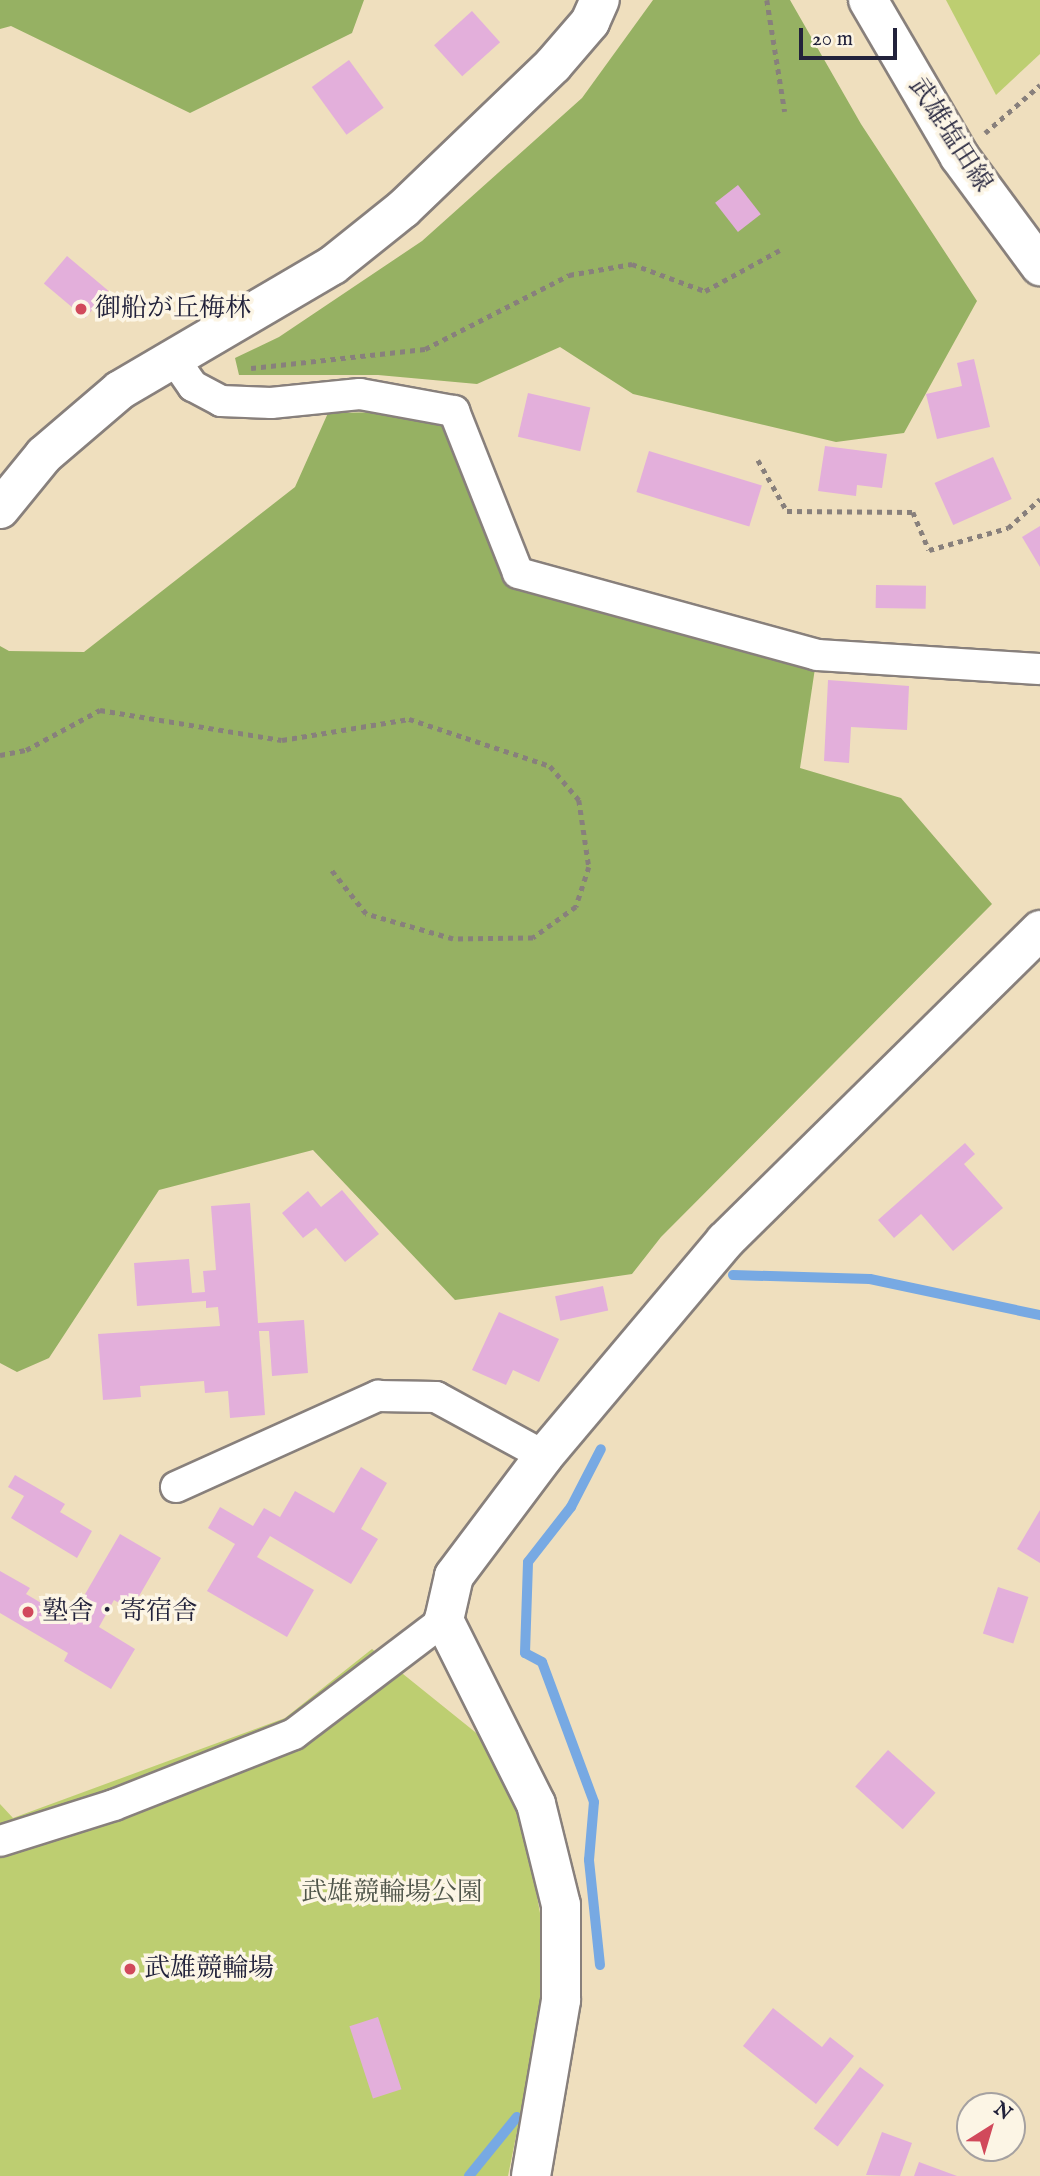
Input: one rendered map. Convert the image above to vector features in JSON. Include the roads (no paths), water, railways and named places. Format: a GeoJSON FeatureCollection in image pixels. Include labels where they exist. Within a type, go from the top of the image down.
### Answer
{"type":"FeatureCollection","features":[{"type":"Feature","properties":{"kind":"street"},"geometry":{"type":"LineString","coordinates":[[0,509],[44,455],[120,390],[333,265],[403,209],[553,65],[590,22],[600,0]]}},
{"type":"Feature","properties":{"kind":"street","name":"武雄塩田線"},"geometry":{"type":"LineString","coordinates":[[868,0],[959,156],[1040,265]]}},
{"type":"Feature","properties":{"kind":"street"},"geometry":{"type":"LineString","coordinates":[[174,359],[193,386],[221,401],[271,403],[360,394],[454,411],[518,573],[817,655],[1040,669]]}},
{"type":"Feature","properties":{"kind":"street"},"geometry":{"type":"LineString","coordinates":[[531,2176],[561,2000],[561,1905],[536,1804],[444,1620],[454,1576],[544,1456],[725,1241],[1040,930]]}},
{"type":"Feature","properties":{"kind":"street"},"geometry":{"type":"LineString","coordinates":[[176,1487],[378,1396],[436,1397],[544,1456]]}},
{"type":"Feature","properties":{"kind":"street"},"geometry":{"type":"LineString","coordinates":[[0,1841],[114,1805],[294,1734],[444,1620]]}},
{"type":"Feature","properties":{"kind":"waterway"},"geometry":{"type":"LineString","coordinates":[[733,1275],[870,1279],[1040,1315]]}},
{"type":"Feature","properties":{"kind":"waterway"},"geometry":{"type":"LineString","coordinates":[[600,1965],[589,1860],[594,1802],[542,1662],[525,1653],[528,1562],[571,1507],[601,1449]]}},
{"type":"Feature","properties":{"kind":"waterway"},"geometry":{"type":"LineString","coordinates":[[469,2176],[517,2117]]}},
{"type":"Feature","properties":{"kind":"place","name":"御船が丘梅林"},"geometry":{"type":"Point","coordinates":[81,309]}},
{"type":"Feature","properties":{"kind":"place","name":"塾舎・寄宿舎"},"geometry":{"type":"Point","coordinates":[28,1612]}},
{"type":"Feature","properties":{"kind":"place","name":"武雄競輪場"},"geometry":{"type":"Point","coordinates":[130,1969]}},
{"type":"Feature","properties":{"kind":"park label","name":"武雄競輪場公園"},"geometry":{"type":"Point","coordinates":[392,1893]}}]}
